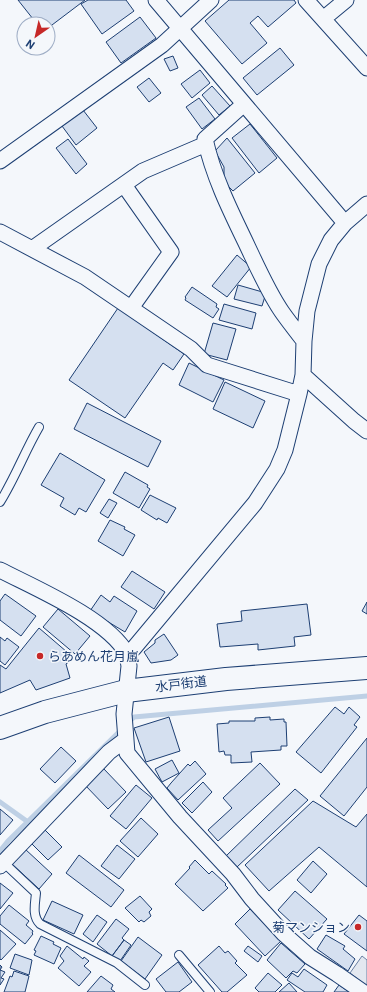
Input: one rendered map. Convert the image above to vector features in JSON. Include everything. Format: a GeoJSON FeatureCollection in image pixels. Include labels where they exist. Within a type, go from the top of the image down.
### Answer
{"type":"FeatureCollection","features":[{"type":"Feature","properties":{"kind":"highway","name":"水戸街道"},"geometry":{"type":"LineString","coordinates":[[0,728],[45,712],[126,691],[226,679],[367,668]]}},
{"type":"Feature","properties":{"kind":"street"},"geometry":{"type":"LineString","coordinates":[[156,0],[345,223]]}},
{"type":"Feature","properties":{"kind":"street"},"geometry":{"type":"LineString","coordinates":[[0,161],[162,45],[210,0]]}},
{"type":"Feature","properties":{"kind":"street"},"geometry":{"type":"LineString","coordinates":[[306,0],[367,68]]}},
{"type":"Feature","properties":{"kind":"street"},"geometry":{"type":"LineString","coordinates":[[323,19],[346,0]]}},
{"type":"Feature","properties":{"kind":"street"},"geometry":{"type":"LineString","coordinates":[[244,104],[205,139],[206,144],[212,167],[227,205],[256,264],[281,311],[304,342]]}},
{"type":"Feature","properties":{"kind":"street"},"geometry":{"type":"LineString","coordinates":[[32,249],[143,171],[206,144]]}},
{"type":"Feature","properties":{"kind":"street"},"geometry":{"type":"LineString","coordinates":[[124,185],[171,252],[130,308]]}},
{"type":"Feature","properties":{"kind":"street"},"geometry":{"type":"LineString","coordinates":[[127,654],[134,648],[255,503],[271,480],[286,450],[300,394],[303,375],[307,311],[319,264],[331,240],[345,223],[367,204]]}},
{"type":"Feature","properties":{"kind":"street"},"geometry":{"type":"LineString","coordinates":[[0,232],[85,277],[191,349],[207,365],[300,394]]}},
{"type":"Feature","properties":{"kind":"street"},"geometry":{"type":"LineString","coordinates":[[303,375],[367,431]]}},
{"type":"Feature","properties":{"kind":"street"},"geometry":{"type":"LineString","coordinates":[[0,570],[83,613],[120,642],[127,654],[129,666],[124,716],[127,753],[142,773],[180,817],[233,874],[252,899],[284,934],[310,958],[363,992]]}},
{"type":"Feature","properties":{"kind":"street"},"geometry":{"type":"LineString","coordinates":[[2,864],[109,752],[125,738]]}},
{"type":"Feature","properties":{"kind":"lane"},"geometry":{"type":"LineString","coordinates":[[0,502],[9,488],[25,452],[39,426]]}},
{"type":"Feature","properties":{"kind":"lane"},"geometry":{"type":"LineString","coordinates":[[2,864],[36,893],[34,914],[36,921],[116,963],[145,985]]}},
{"type":"Feature","properties":{"kind":"lane"},"geometry":{"type":"LineString","coordinates":[[179,955],[210,992]]}},
{"type":"Feature","properties":{"kind":"shaded area"},"geometry":{"type":"Polygon","coordinates":[[[362,956],[367,960],[367,986],[350,973],[362,956]]]}},
{"type":"Feature","properties":{"kind":"building"},"geometry":{"type":"Polygon","coordinates":[[[18,0],[85,0],[56,22],[56,16],[31,16],[18,0]]]}},
{"type":"Feature","properties":{"kind":"building"},"geometry":{"type":"Polygon","coordinates":[[[88,0],[126,0],[134,11],[102,34],[81,4],[88,0]]]}},
{"type":"Feature","properties":{"kind":"building"},"geometry":{"type":"Polygon","coordinates":[[[229,0],[294,0],[296,3],[268,27],[258,16],[250,23],[267,43],[242,64],[205,21],[229,0]]]}},
{"type":"Feature","properties":{"kind":"building"},"geometry":{"type":"Polygon","coordinates":[[[140,17],[156,38],[121,63],[106,42],[140,17]]]}},
{"type":"Feature","properties":{"kind":"building"},"geometry":{"type":"Polygon","coordinates":[[[280,48],[294,65],[257,95],[243,78],[280,48]]]}},
{"type":"Feature","properties":{"kind":"building"},"geometry":{"type":"Polygon","coordinates":[[[173,56],[178,68],[170,71],[164,59],[173,56]]]}},
{"type":"Feature","properties":{"kind":"building"},"geometry":{"type":"Polygon","coordinates":[[[200,70],[210,83],[192,98],[181,84],[200,70]]]}},
{"type":"Feature","properties":{"kind":"building"},"geometry":{"type":"Polygon","coordinates":[[[149,78],[161,93],[149,102],[137,87],[149,78]]]}},
{"type":"Feature","properties":{"kind":"building"},"geometry":{"type":"Polygon","coordinates":[[[212,86],[230,106],[219,115],[202,95],[212,86]]]}},
{"type":"Feature","properties":{"kind":"building"},"geometry":{"type":"Polygon","coordinates":[[[199,98],[215,119],[202,129],[186,107],[199,98]]]}},
{"type":"Feature","properties":{"kind":"building"},"geometry":{"type":"Polygon","coordinates":[[[83,110],[97,128],[76,145],[62,126],[83,110]]]}},
{"type":"Feature","properties":{"kind":"building"},"geometry":{"type":"Polygon","coordinates":[[[250,124],[277,158],[259,173],[232,138],[250,124]]]}},
{"type":"Feature","properties":{"kind":"building"},"geometry":{"type":"Polygon","coordinates":[[[227,138],[255,173],[233,191],[224,182],[224,167],[215,151],[227,138]]]}},
{"type":"Feature","properties":{"kind":"building"},"geometry":{"type":"Polygon","coordinates":[[[68,139],[87,164],[76,174],[56,148],[68,139]]]}},
{"type":"Feature","properties":{"kind":"building"},"geometry":{"type":"Polygon","coordinates":[[[237,255],[251,267],[227,297],[212,286],[237,255]]]}},
{"type":"Feature","properties":{"kind":"building"},"geometry":{"type":"Polygon","coordinates":[[[238,285],[266,293],[262,306],[234,299],[238,285]]]}},
{"type":"Feature","properties":{"kind":"building"},"geometry":{"type":"Polygon","coordinates":[[[192,287],[217,304],[216,307],[219,309],[213,318],[185,300],[185,297],[192,287]]]}},
{"type":"Feature","properties":{"kind":"building"},"geometry":{"type":"Polygon","coordinates":[[[224,304],[256,313],[252,329],[219,320],[224,304]]]}},
{"type":"Feature","properties":{"kind":"building"},"geometry":{"type":"Polygon","coordinates":[[[118,308],[184,354],[173,370],[163,363],[125,418],[69,380],[118,308]]]}},
{"type":"Feature","properties":{"kind":"building"},"geometry":{"type":"Polygon","coordinates":[[[213,323],[236,329],[227,360],[204,354],[213,323]]]}},
{"type":"Feature","properties":{"kind":"building"},"geometry":{"type":"Polygon","coordinates":[[[189,363],[224,380],[213,402],[179,385],[189,363]]]}},
{"type":"Feature","properties":{"kind":"building"},"geometry":{"type":"Polygon","coordinates":[[[225,382],[265,401],[253,428],[213,409],[225,382]]]}},
{"type":"Feature","properties":{"kind":"building"},"geometry":{"type":"Polygon","coordinates":[[[87,403],[161,441],[148,467],[74,429],[87,403]]]}},
{"type":"Feature","properties":{"kind":"building"},"geometry":{"type":"Polygon","coordinates":[[[60,453],[105,480],[86,512],[79,508],[75,515],[60,506],[64,498],[41,485],[60,453]]]}},
{"type":"Feature","properties":{"kind":"building"},"geometry":{"type":"Polygon","coordinates":[[[125,472],[148,485],[147,487],[150,489],[139,508],[113,493],[125,472]]]}},
{"type":"Feature","properties":{"kind":"building"},"geometry":{"type":"Polygon","coordinates":[[[150,495],[176,508],[167,523],[158,518],[157,520],[141,510],[150,495]]]}},
{"type":"Feature","properties":{"kind":"building"},"geometry":{"type":"Polygon","coordinates":[[[109,499],[117,503],[108,518],[100,513],[109,499]]]}},
{"type":"Feature","properties":{"kind":"building"},"geometry":{"type":"Polygon","coordinates":[[[110,520],[125,527],[124,529],[135,535],[123,556],[98,541],[110,520]]]}},
{"type":"Feature","properties":{"kind":"building"},"geometry":{"type":"Polygon","coordinates":[[[132,571],[165,592],[154,609],[121,587],[132,571]]]}},
{"type":"Feature","properties":{"kind":"building"},"geometry":{"type":"Polygon","coordinates":[[[5,594],[36,616],[21,636],[0,620],[0,601],[5,594]]]}},
{"type":"Feature","properties":{"kind":"building"},"geometry":{"type":"Polygon","coordinates":[[[101,595],[110,602],[114,596],[137,611],[125,632],[90,611],[101,595]]]}},
{"type":"Feature","properties":{"kind":"building"},"geometry":{"type":"Polygon","coordinates":[[[367,602],[367,614],[362,611],[367,602]]]}},
{"type":"Feature","properties":{"kind":"building"},"geometry":{"type":"Polygon","coordinates":[[[307,604],[311,635],[294,637],[295,646],[258,650],[258,644],[220,647],[217,624],[242,621],[241,611],[307,604]]]}},
{"type":"Feature","properties":{"kind":"building"},"geometry":{"type":"Polygon","coordinates":[[[58,609],[90,636],[75,654],[43,627],[58,609]]]}},
{"type":"Feature","properties":{"kind":"building"},"geometry":{"type":"Polygon","coordinates":[[[39,628],[74,658],[66,664],[70,678],[36,690],[30,680],[0,693],[0,665],[6,669],[39,628]]]}},
{"type":"Feature","properties":{"kind":"building"},"geometry":{"type":"Polygon","coordinates":[[[164,634],[178,655],[171,660],[151,663],[144,652],[155,643],[155,640],[164,634]]]}},
{"type":"Feature","properties":{"kind":"building"},"geometry":{"type":"Polygon","coordinates":[[[0,637],[5,641],[7,638],[19,647],[5,665],[0,661],[0,637]]]}},
{"type":"Feature","properties":{"kind":"building"},"geometry":{"type":"Polygon","coordinates":[[[335,707],[344,714],[349,707],[360,717],[354,725],[357,727],[321,773],[296,752],[335,707]]]}},
{"type":"Feature","properties":{"kind":"building"},"geometry":{"type":"Polygon","coordinates":[[[169,717],[180,751],[146,762],[134,728],[169,717]]]}},
{"type":"Feature","properties":{"kind":"building"},"geometry":{"type":"Polygon","coordinates":[[[270,717],[270,720],[284,719],[284,722],[286,722],[287,746],[281,746],[281,750],[251,752],[252,762],[231,763],[231,755],[225,755],[224,751],[219,752],[217,724],[229,723],[229,721],[255,721],[255,718],[270,717]]]}},
{"type":"Feature","properties":{"kind":"building"},"geometry":{"type":"Polygon","coordinates":[[[367,738],[367,787],[344,816],[320,796],[367,738]]]}},
{"type":"Feature","properties":{"kind":"building"},"geometry":{"type":"Polygon","coordinates":[[[61,747],[76,761],[55,783],[40,769],[61,747]]]}},
{"type":"Feature","properties":{"kind":"building"},"geometry":{"type":"Polygon","coordinates":[[[172,760],[179,773],[162,782],[155,769],[172,760]]]}},
{"type":"Feature","properties":{"kind":"building"},"geometry":{"type":"Polygon","coordinates":[[[195,761],[206,774],[178,800],[167,788],[188,764],[190,766],[195,761]]]}},
{"type":"Feature","properties":{"kind":"building"},"geometry":{"type":"Polygon","coordinates":[[[260,763],[280,784],[218,841],[208,830],[232,808],[223,798],[260,763]]]}},
{"type":"Feature","properties":{"kind":"building"},"geometry":{"type":"Polygon","coordinates":[[[103,768],[126,792],[108,809],[84,784],[103,768]]]}},
{"type":"Feature","properties":{"kind":"building"},"geometry":{"type":"Polygon","coordinates":[[[203,782],[212,792],[192,813],[182,803],[203,782]]]}},
{"type":"Feature","properties":{"kind":"building"},"geometry":{"type":"Polygon","coordinates":[[[136,785],[152,798],[126,829],[110,816],[136,785]]]}},
{"type":"Feature","properties":{"kind":"building"},"geometry":{"type":"Polygon","coordinates":[[[295,789],[308,800],[237,867],[226,856],[295,789]]]}},
{"type":"Feature","properties":{"kind":"building"},"geometry":{"type":"Polygon","coordinates":[[[313,801],[356,827],[367,814],[367,887],[319,847],[269,891],[245,865],[313,801]]]}},
{"type":"Feature","properties":{"kind":"building"},"geometry":{"type":"Polygon","coordinates":[[[0,809],[13,820],[0,835],[0,809]]]}},
{"type":"Feature","properties":{"kind":"building"},"geometry":{"type":"Polygon","coordinates":[[[141,818],[158,834],[138,857],[120,841],[141,818]]]}},
{"type":"Feature","properties":{"kind":"building"},"geometry":{"type":"Polygon","coordinates":[[[44,829],[62,847],[48,860],[31,843],[44,829]]]}},
{"type":"Feature","properties":{"kind":"building"},"geometry":{"type":"Polygon","coordinates":[[[117,845],[135,859],[119,879],[101,866],[117,845]]]}},
{"type":"Feature","properties":{"kind":"building"},"geometry":{"type":"Polygon","coordinates":[[[25,849],[52,874],[39,889],[12,864],[25,849]]]}},
{"type":"Feature","properties":{"kind":"building"},"geometry":{"type":"Polygon","coordinates":[[[79,855],[124,890],[111,907],[66,873],[79,855]]]}},
{"type":"Feature","properties":{"kind":"building"},"geometry":{"type":"Polygon","coordinates":[[[195,860],[209,874],[212,871],[226,884],[225,885],[228,888],[203,911],[175,884],[190,868],[189,867],[195,860]]]}},
{"type":"Feature","properties":{"kind":"building"},"geometry":{"type":"Polygon","coordinates":[[[313,861],[327,874],[311,893],[297,880],[313,861]]]}},
{"type":"Feature","properties":{"kind":"building"},"geometry":{"type":"Polygon","coordinates":[[[0,883],[13,893],[0,909],[0,883]]]}},
{"type":"Feature","properties":{"kind":"building"},"geometry":{"type":"Polygon","coordinates":[[[295,891],[327,919],[309,939],[278,910],[295,891]]]}},
{"type":"Feature","properties":{"kind":"building"},"geometry":{"type":"Polygon","coordinates":[[[140,896],[152,909],[149,912],[151,916],[144,922],[141,920],[139,922],[125,908],[140,896]]]}},
{"type":"Feature","properties":{"kind":"building"},"geometry":{"type":"Polygon","coordinates":[[[52,901],[83,915],[74,934],[43,920],[52,901]]]}},
{"type":"Feature","properties":{"kind":"building"},"geometry":{"type":"Polygon","coordinates":[[[9,905],[29,921],[26,925],[33,931],[33,934],[25,944],[0,924],[0,916],[9,905]]]}},
{"type":"Feature","properties":{"kind":"building"},"geometry":{"type":"Polygon","coordinates":[[[250,909],[281,941],[265,956],[235,924],[250,909]]]}},
{"type":"Feature","properties":{"kind":"building"},"geometry":{"type":"Polygon","coordinates":[[[97,915],[107,922],[93,942],[83,934],[97,915]]]}},
{"type":"Feature","properties":{"kind":"building","name":"菊マンション"},"geometry":{"type":"Polygon","coordinates":[[[359,915],[367,921],[367,951],[344,934],[359,915]]]}},
{"type":"Feature","properties":{"kind":"building"},"geometry":{"type":"Polygon","coordinates":[[[116,919],[129,929],[122,938],[124,940],[112,956],[97,944],[116,919]]]}},
{"type":"Feature","properties":{"kind":"building"},"geometry":{"type":"Polygon","coordinates":[[[0,930],[16,944],[1,960],[0,959],[0,930]]]}},
{"type":"Feature","properties":{"kind":"building"},"geometry":{"type":"Polygon","coordinates":[[[326,935],[345,946],[343,949],[355,959],[348,971],[317,949],[326,935]]]}},
{"type":"Feature","properties":{"kind":"building"},"geometry":{"type":"Polygon","coordinates":[[[41,936],[54,942],[53,944],[61,948],[54,964],[34,955],[36,951],[34,950],[41,936]]]}},
{"type":"Feature","properties":{"kind":"building"},"geometry":{"type":"Polygon","coordinates":[[[138,937],[162,955],[145,979],[121,961],[138,937]]]}},
{"type":"Feature","properties":{"kind":"building"},"geometry":{"type":"Polygon","coordinates":[[[124,940],[131,945],[120,961],[112,956],[124,940]]]}},
{"type":"Feature","properties":{"kind":"building"},"geometry":{"type":"Polygon","coordinates":[[[281,943],[305,964],[297,973],[293,971],[286,978],[267,960],[281,943]]]}},
{"type":"Feature","properties":{"kind":"building"},"geometry":{"type":"Polygon","coordinates":[[[67,946],[83,959],[84,957],[89,961],[84,966],[91,972],[79,986],[58,968],[64,961],[60,956],[67,946]]]}},
{"type":"Feature","properties":{"kind":"building"},"geometry":{"type":"Polygon","coordinates":[[[219,946],[225,953],[228,951],[237,961],[235,963],[247,975],[227,992],[222,992],[198,965],[219,946]]]}},
{"type":"Feature","properties":{"kind":"building"},"geometry":{"type":"Polygon","coordinates":[[[248,946],[262,956],[258,962],[244,951],[248,946]]]}},
{"type":"Feature","properties":{"kind":"building"},"geometry":{"type":"Polygon","coordinates":[[[15,954],[32,960],[29,975],[10,968],[15,954]]]}},
{"type":"Feature","properties":{"kind":"building"},"geometry":{"type":"Polygon","coordinates":[[[178,962],[192,982],[179,992],[166,992],[156,979],[178,962]]]}},
{"type":"Feature","properties":{"kind":"building"},"geometry":{"type":"Polygon","coordinates":[[[304,969],[327,985],[323,992],[305,992],[287,980],[292,973],[298,977],[304,969]]]}},
{"type":"Feature","properties":{"kind":"building"},"geometry":{"type":"Polygon","coordinates":[[[0,970],[5,972],[1,978],[4,979],[0,985],[0,970]]]}},
{"type":"Feature","properties":{"kind":"building"},"geometry":{"type":"Polygon","coordinates":[[[14,971],[29,976],[25,992],[4,992],[10,976],[12,977],[14,971]]]}},
{"type":"Feature","properties":{"kind":"building"},"geometry":{"type":"Polygon","coordinates":[[[268,973],[282,985],[275,992],[259,992],[255,988],[268,973]]]}},
{"type":"Feature","properties":{"kind":"building"},"geometry":{"type":"Polygon","coordinates":[[[101,976],[113,985],[111,989],[115,992],[87,992],[101,976]]]}},
{"type":"Feature","properties":{"kind":"building"},"geometry":{"type":"Polygon","coordinates":[[[289,983],[297,992],[279,992],[289,983]]]}},
{"type":"Feature","properties":{"kind":"building"},"geometry":{"type":"Polygon","coordinates":[[[339,985],[349,992],[334,992],[339,985]]]}},
{"type":"Feature","properties":{"kind":"waterway"},"geometry":{"type":"LineString","coordinates":[[128,723],[134,717],[367,696]]}},
{"type":"Feature","properties":{"kind":"waterway"},"geometry":{"type":"LineString","coordinates":[[0,851],[8,841],[122,729]]}},
{"type":"Feature","properties":{"kind":"waterway"},"geometry":{"type":"LineString","coordinates":[[0,802],[28,822]]}},
{"type":"Feature","properties":{"kind":"place","name":"らあめん花月嵐"},"geometry":{"type":"Point","coordinates":[40,656]}},
{"type":"Feature","properties":{"kind":"place","name":"菊マンション"},"geometry":{"type":"Point","coordinates":[358,927]}}]}
